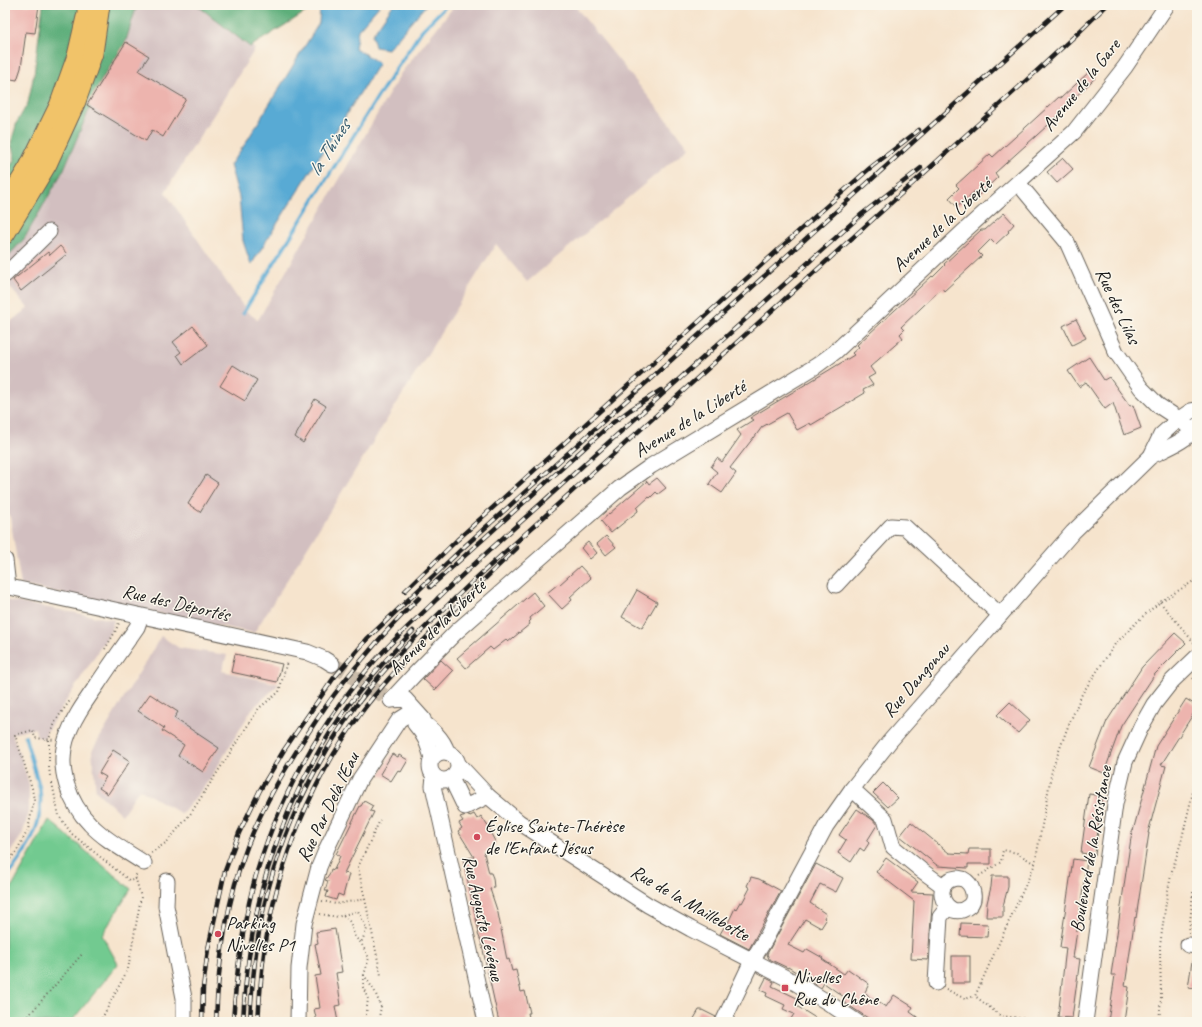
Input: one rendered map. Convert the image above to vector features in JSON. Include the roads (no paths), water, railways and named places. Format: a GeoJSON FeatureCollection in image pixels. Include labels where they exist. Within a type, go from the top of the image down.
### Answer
{"type":"FeatureCollection","features":[{"type":"Feature","properties":{"kind":"main road"},"geometry":{"type":"LineString","coordinates":[[5,206],[29,167],[59,106],[77,56],[87,13],[87,5]]}},
{"type":"Feature","properties":{"kind":"main road"},"geometry":{"type":"LineString","coordinates":[[5,234],[47,164],[76,101],[93,53],[100,5]]}},
{"type":"Feature","properties":{"kind":"street","name":"Avenue de la Gare"},"geometry":{"type":"LineString","coordinates":[[1018,183],[1074,132],[1125,67],[1167,5]]}},
{"type":"Feature","properties":{"kind":"street","name":"Rue des Lilas"},"geometry":{"type":"LineString","coordinates":[[1018,183],[1067,242],[1116,352],[1140,388],[1159,406],[1196,430]]}},
{"type":"Feature","properties":{"kind":"street","name":"Avenue de la Liberté"},"geometry":{"type":"LineString","coordinates":[[391,700],[456,632],[620,488],[651,466],[816,366],[835,352],[1018,183]]}},
{"type":"Feature","properties":{"kind":"street"},"geometry":{"type":"LineString","coordinates":[[5,275],[49,232]]}},
{"type":"Feature","properties":{"kind":"street","name":"Rue Dangonau"},"geometry":{"type":"LineString","coordinates":[[723,1022],[752,961],[766,938],[826,826],[852,789],[890,741],[1073,532],[1150,456],[1161,435],[1179,419],[1192,411],[1197,410]]}},
{"type":"Feature","properties":{"kind":"street","name":"Rue Dangonau"},"geometry":{"type":"LineString","coordinates":[[1150,456],[1175,444],[1196,430]]}},
{"type":"Feature","properties":{"kind":"street"},"geometry":{"type":"LineString","coordinates":[[836,585],[891,526],[905,527],[1000,615]]}},
{"type":"Feature","properties":{"kind":"street"},"geometry":{"type":"LineString","coordinates":[[5,560],[7,586]]}},
{"type":"Feature","properties":{"kind":"street","name":"Rue des Déportés"},"geometry":{"type":"LineString","coordinates":[[7,586],[307,652],[332,664]]}},
{"type":"Feature","properties":{"kind":"street"},"geometry":{"type":"LineString","coordinates":[[141,616],[137,627],[71,725],[65,741],[63,763],[67,788],[77,809],[90,824],[111,841],[144,863]]}},
{"type":"Feature","properties":{"kind":"street","name":"Boulevard de la Résistance"},"geometry":{"type":"LineString","coordinates":[[1085,1022],[1115,804],[1125,762],[1141,726],[1154,704],[1172,681],[1197,657]]}},
{"type":"Feature","properties":{"kind":"street"},"geometry":{"type":"LineString","coordinates":[[391,700],[405,699],[445,744],[447,752]]}},
{"type":"Feature","properties":{"kind":"street"},"geometry":{"type":"LineString","coordinates":[[391,700],[422,731],[426,738],[432,758],[430,767],[431,772],[434,776],[443,780],[451,778],[457,770],[458,764],[454,756],[447,752],[440,752],[435,754],[432,758]]}},
{"type":"Feature","properties":{"kind":"street"},"geometry":{"type":"LineString","coordinates":[[407,715],[412,713],[433,731]]}},
{"type":"Feature","properties":{"kind":"street","name":"Rue Par Delà l'Eau"},"geometry":{"type":"LineString","coordinates":[[298,1022],[299,968],[304,924],[319,867],[360,779],[399,720],[407,715]]}},
{"type":"Feature","properties":{"kind":"street","name":"Rue de la Maillebotte"},"geometry":{"type":"LineString","coordinates":[[458,764],[488,796],[519,822],[648,905],[794,982],[857,1022]]}},
{"type":"Feature","properties":{"kind":"street","name":"Rue Auguste Lévéque"},"geometry":{"type":"LineString","coordinates":[[434,776],[433,786],[486,1022]]}},
{"type":"Feature","properties":{"kind":"street"},"geometry":{"type":"LineString","coordinates":[[451,778],[466,807],[488,796]]}},
{"type":"Feature","properties":{"kind":"street"},"geometry":{"type":"LineString","coordinates":[[852,789],[885,819],[893,847],[943,886]]}},
{"type":"Feature","properties":{"kind":"street"},"geometry":{"type":"LineString","coordinates":[[957,878],[968,882],[973,893],[971,904],[962,910],[952,910],[948,907],[942,897],[943,886],[950,879],[957,878]]}},
{"type":"Feature","properties":{"kind":"street"},"geometry":{"type":"LineString","coordinates":[[167,881],[166,906],[184,998],[184,1022]]}},
{"type":"Feature","properties":{"kind":"street"},"geometry":{"type":"LineString","coordinates":[[936,983],[940,917],[948,907]]}},
{"type":"Feature","properties":{"kind":"water"},"geometry":{"type":"Polygon","coordinates":[[[320,5],[380,5],[358,30],[355,48],[379,63],[251,265],[243,241],[239,197],[230,165],[245,144],[319,23],[320,5]]]}},
{"type":"Feature","properties":{"kind":"water"},"geometry":{"type":"Polygon","coordinates":[[[393,5],[426,5],[388,49],[375,47],[372,35],[393,5]]]}},
{"type":"Feature","properties":{"kind":"waterway","name":"la Thines"},"geometry":{"type":"LineString","coordinates":[[243,313],[377,98],[422,30],[447,5]]}},
{"type":"Feature","properties":{"kind":"waterway","name":"la Thines"},"geometry":{"type":"LineString","coordinates":[[5,879],[27,848],[32,838],[41,804],[39,783],[25,736]]}},
{"type":"Feature","properties":{"kind":"tunnel"},"geometry":{"type":"LineString","coordinates":[[332,664],[391,700]]}},
{"type":"Feature","properties":{"kind":"railway"},"geometry":{"type":"LineString","coordinates":[[202,1022],[203,988],[208,949],[225,871],[239,833],[260,790],[284,750],[333,679],[367,639],[465,546],[1065,5]]}},
{"type":"Feature","properties":{"kind":"railway"},"geometry":{"type":"LineString","coordinates":[[250,1022],[258,938],[274,870],[285,837],[315,771],[352,711],[384,670],[472,582],[1039,69],[1107,5]]}},
{"type":"Feature","properties":{"kind":"railway"},"geometry":{"type":"LineString","coordinates":[[405,591],[457,540],[819,213],[870,168],[919,130]]}},
{"type":"Feature","properties":{"kind":"railway"},"geometry":{"type":"LineString","coordinates":[[233,1022],[243,936],[249,903],[262,855],[274,824],[303,763],[320,734],[359,680],[394,640],[489,550],[862,214],[921,168]]}},
{"type":"Feature","properties":{"kind":"railway"},"geometry":{"type":"LineString","coordinates":[[430,587],[611,424],[661,390]]}},
{"type":"Feature","properties":{"kind":"railway"},"geometry":{"type":"LineString","coordinates":[[258,1022],[264,951],[279,880],[300,821],[327,765],[361,713],[385,683],[450,613],[517,548]]}},
{"type":"Feature","properties":{"kind":"railway"},"geometry":{"type":"LineString","coordinates":[[216,1022],[221,955],[228,911],[247,847],[261,815],[276,785],[294,756],[347,677],[396,621],[419,598]]}},
{"type":"Feature","properties":{"kind":"railway"},"geometry":{"type":"LineString","coordinates":[[243,1022],[251,943],[258,906],[280,833],[295,798],[312,763],[351,702],[371,677],[413,631]]}},
{"type":"Feature","properties":{"kind":"place","name":"Église Sainte-Thérèse de l'Enfant Jésus"},"geometry":{"type":"Point","coordinates":[477,837]}},
{"type":"Feature","properties":{"kind":"place","name":"Parking Nivelles P1"},"geometry":{"type":"Point","coordinates":[218,934]}},
{"type":"Feature","properties":{"kind":"place","name":"Nivelles Rue du Chêne"},"geometry":{"type":"Point","coordinates":[785,988]}}]}
